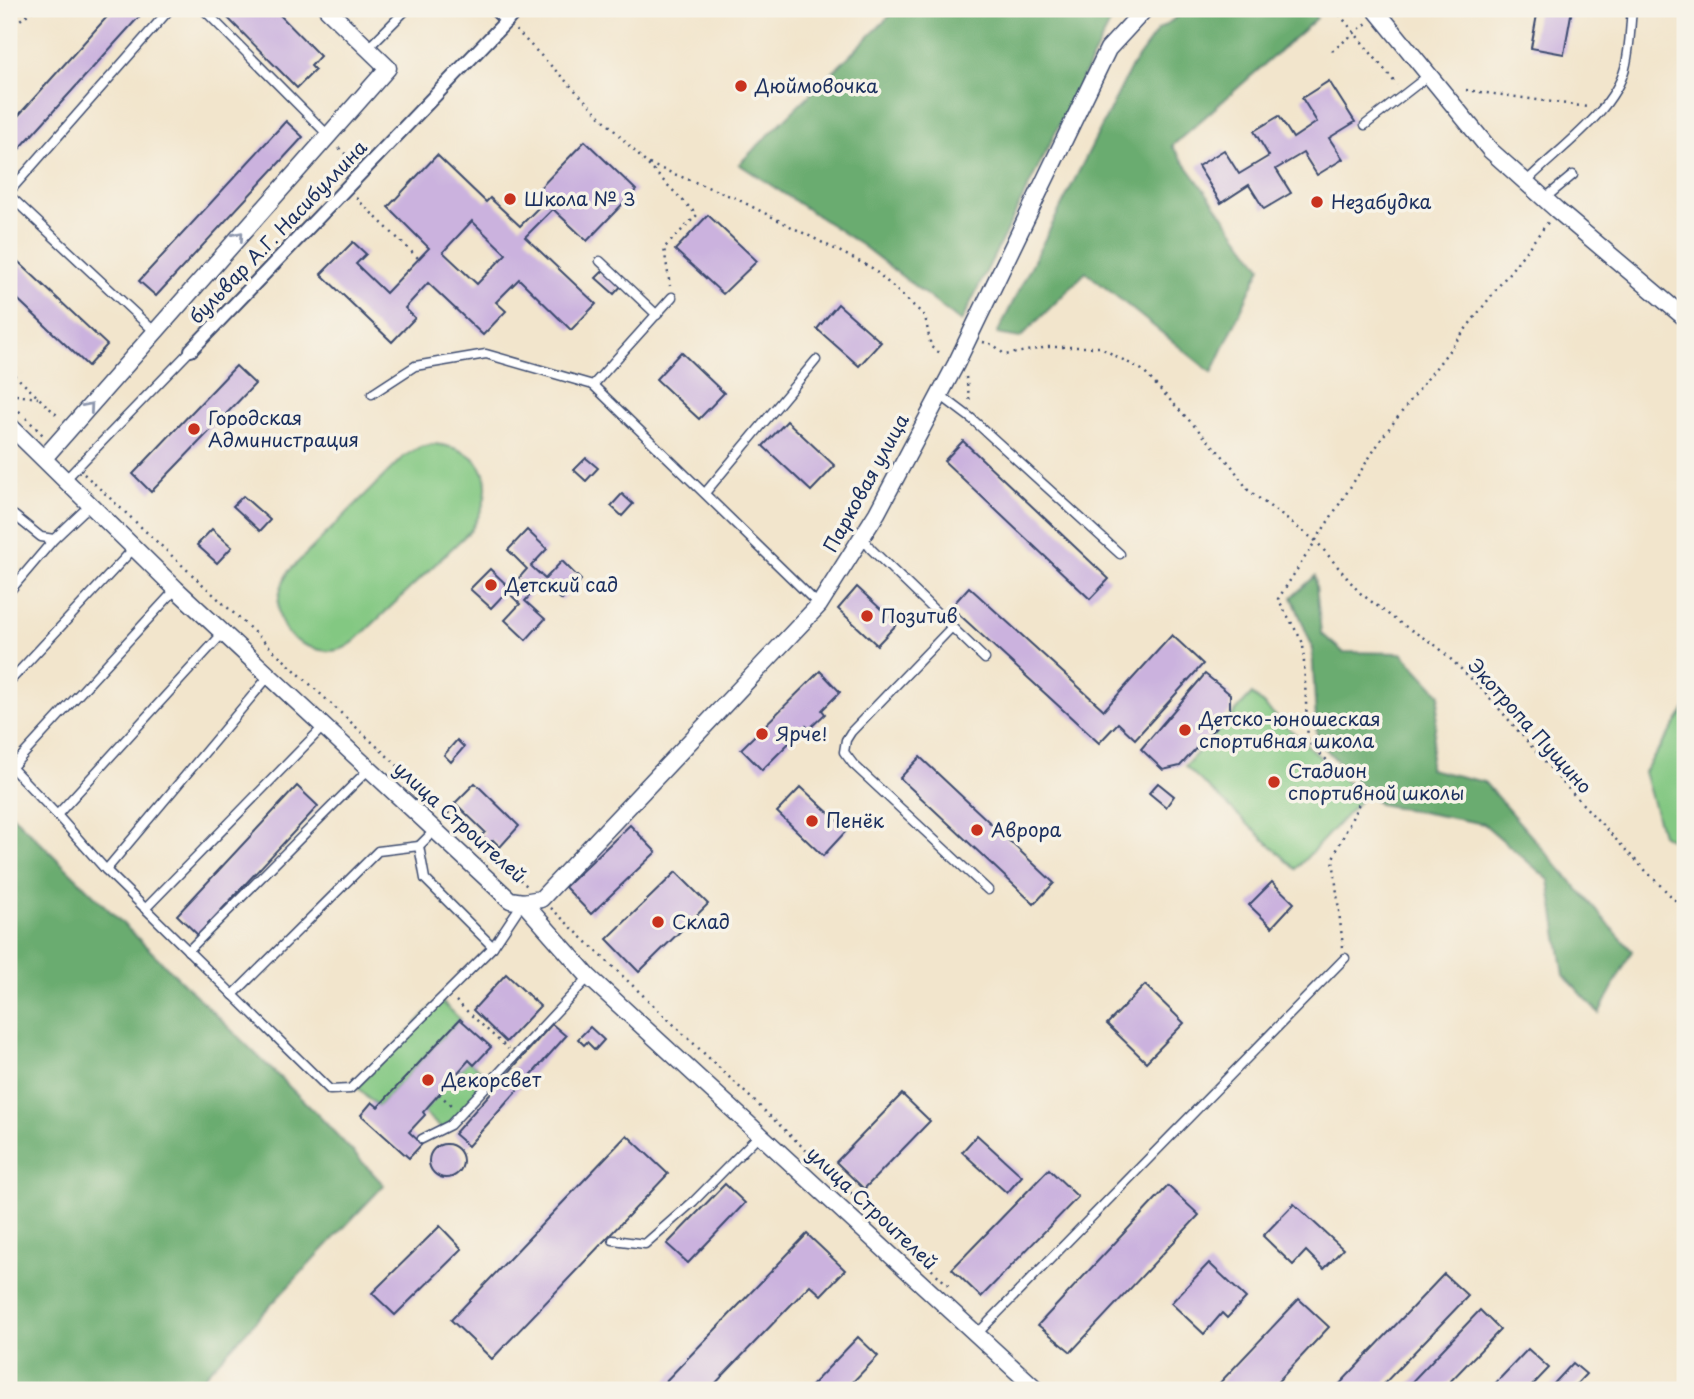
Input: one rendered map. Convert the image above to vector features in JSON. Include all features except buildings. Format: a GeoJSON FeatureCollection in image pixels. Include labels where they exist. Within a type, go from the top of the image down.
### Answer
{"type":"FeatureCollection","features":[{"type":"Feature","properties":{"kind":"street"},"geometry":{"type":"LineString","coordinates":[[50,452],[388,68],[327,9]]}},
{"type":"Feature","properties":{"kind":"street"},"geometry":{"type":"LineString","coordinates":[[495,9],[507,21]]}},
{"type":"Feature","properties":{"kind":"street","name":"бульвар А.Г. Насибуллина"},"geometry":{"type":"LineString","coordinates":[[191,350],[518,9]]}},
{"type":"Feature","properties":{"kind":"street","name":"Парковая улица"},"geometry":{"type":"LineString","coordinates":[[541,899],[819,604],[862,537],[956,363],[1108,50],[1138,13],[1145,9]]}},
{"type":"Feature","properties":{"kind":"street"},"geometry":{"type":"LineString","coordinates":[[1377,11],[1490,150],[1685,317]]}},
{"type":"Feature","properties":{"kind":"street","name":"улица Строителей"},"geometry":{"type":"LineString","coordinates":[[9,425],[50,452],[65,480],[176,589],[510,900],[523,902],[589,977],[1037,1390]]}},
{"type":"Feature","properties":{"kind":"street"},"geometry":{"type":"LineString","coordinates":[[523,902],[541,899]]}},
{"type":"Feature","properties":{"kind":"lane"},"geometry":{"type":"LineString","coordinates":[[155,332],[9,194],[170,9]]}},
{"type":"Feature","properties":{"kind":"lane"},"geometry":{"type":"LineString","coordinates":[[203,9],[328,135]]}},
{"type":"Feature","properties":{"kind":"lane"},"geometry":{"type":"LineString","coordinates":[[368,48],[407,9]]}},
{"type":"Feature","properties":{"kind":"lane"},"geometry":{"type":"LineString","coordinates":[[1526,182],[1605,109],[1625,70],[1632,9]]}},
{"type":"Feature","properties":{"kind":"lane"},"geometry":{"type":"LineString","coordinates":[[1365,125],[1429,75]]}},
{"type":"Feature","properties":{"kind":"lane"},"geometry":{"type":"LineString","coordinates":[[1544,199],[1573,175]]}},
{"type":"Feature","properties":{"kind":"lane"},"geometry":{"type":"LineString","coordinates":[[600,261],[657,315]]}},
{"type":"Feature","properties":{"kind":"lane"},"geometry":{"type":"LineString","coordinates":[[593,385],[672,297]]}},
{"type":"Feature","properties":{"kind":"lane","name":"бульвар А.Г. Насибуллина"},"geometry":{"type":"LineString","coordinates":[[65,480],[191,350]]}},
{"type":"Feature","properties":{"kind":"lane"},"geometry":{"type":"LineString","coordinates":[[372,394],[415,366],[486,354],[593,385],[819,604]]}},
{"type":"Feature","properties":{"kind":"lane"},"geometry":{"type":"LineString","coordinates":[[705,493],[816,360]]}},
{"type":"Feature","properties":{"kind":"lane"},"geometry":{"type":"LineString","coordinates":[[939,394],[972,419],[1120,554]]}},
{"type":"Feature","properties":{"kind":"lane"},"geometry":{"type":"LineString","coordinates":[[9,592],[54,539],[91,504]]}},
{"type":"Feature","properties":{"kind":"lane"},"geometry":{"type":"LineString","coordinates":[[9,522],[15,516],[41,537],[54,539]]}},
{"type":"Feature","properties":{"kind":"lane"},"geometry":{"type":"LineString","coordinates":[[862,537],[871,549],[985,659]]}},
{"type":"Feature","properties":{"kind":"lane"},"geometry":{"type":"LineString","coordinates":[[9,682],[135,547]]}},
{"type":"Feature","properties":{"kind":"lane"},"geometry":{"type":"LineString","coordinates":[[176,589],[10,767],[106,870],[330,1090],[350,1089],[493,947],[523,902]]}},
{"type":"Feature","properties":{"kind":"lane"},"geometry":{"type":"LineString","coordinates":[[952,627],[851,732],[844,752],[853,764],[988,890]]}},
{"type":"Feature","properties":{"kind":"lane"},"geometry":{"type":"LineString","coordinates":[[57,815],[223,633]]}},
{"type":"Feature","properties":{"kind":"lane"},"geometry":{"type":"LineString","coordinates":[[106,870],[269,676]]}},
{"type":"Feature","properties":{"kind":"lane"},"geometry":{"type":"LineString","coordinates":[[145,909],[324,726]]}},
{"type":"Feature","properties":{"kind":"lane"},"geometry":{"type":"LineString","coordinates":[[188,951],[369,769]]}},
{"type":"Feature","properties":{"kind":"lane"},"geometry":{"type":"LineString","coordinates":[[233,995],[378,850],[419,846],[434,831]]}},
{"type":"Feature","properties":{"kind":"lane"},"geometry":{"type":"LineString","coordinates":[[419,846],[425,879],[493,947]]}},
{"type":"Feature","properties":{"kind":"lane"},"geometry":{"type":"LineString","coordinates":[[976,1334],[1345,958]]}},
{"type":"Feature","properties":{"kind":"lane"},"geometry":{"type":"LineString","coordinates":[[422,1139],[443,1130],[460,1114],[589,977]]}},
{"type":"Feature","properties":{"kind":"lane"},"geometry":{"type":"LineString","coordinates":[[613,1240],[645,1244],[694,1201],[760,1134]]}},
{"type":"Feature","properties":{"kind":"path"},"geometry":{"type":"LineString","coordinates":[[9,28],[35,9]]}},
{"type":"Feature","properties":{"kind":"path"},"geometry":{"type":"LineString","coordinates":[[1108,9],[1114,23]]}},
{"type":"Feature","properties":{"kind":"path"},"geometry":{"type":"LineString","coordinates":[[1335,9],[1405,94]]}},
{"type":"Feature","properties":{"kind":"path"},"geometry":{"type":"LineString","coordinates":[[1332,51],[1377,11]]}},
{"type":"Feature","properties":{"kind":"path"},"geometry":{"type":"LineString","coordinates":[[507,21],[697,215],[664,248],[672,297]]}},
{"type":"Feature","properties":{"kind":"path"},"geometry":{"type":"LineString","coordinates":[[1466,90],[1605,109]]}},
{"type":"Feature","properties":{"kind":"path"},"geometry":{"type":"LineString","coordinates":[[339,148],[350,159]]}},
{"type":"Feature","properties":{"kind":"path"},"geometry":{"type":"LineString","coordinates":[[649,164],[735,198],[872,268],[925,316],[931,347]]}},
{"type":"Feature","properties":{"kind":"path"},"geometry":{"type":"LineString","coordinates":[[358,200],[419,259]]}},
{"type":"Feature","properties":{"kind":"path"},"geometry":{"type":"LineString","coordinates":[[1345,958],[1333,858],[1363,795],[1308,742],[1303,643],[1278,599],[1384,435],[1557,210]]}},
{"type":"Feature","properties":{"kind":"path","name":"Экотропа Пущино"},"geometry":{"type":"LineString","coordinates":[[979,341],[993,345],[1005,355],[1048,347],[1098,347],[1142,370],[1230,465],[1248,490],[1317,542],[1359,592],[1438,647],[1484,691],[1562,782],[1685,910]]}},
{"type":"Feature","properties":{"kind":"path"},"geometry":{"type":"LineString","coordinates":[[956,363],[965,370],[972,419]]}},
{"type":"Feature","properties":{"kind":"path"},"geometry":{"type":"LineString","coordinates":[[9,370],[71,428]]}},
{"type":"Feature","properties":{"kind":"path"},"geometry":{"type":"LineString","coordinates":[[9,394],[37,398]]}},
{"type":"Feature","properties":{"kind":"path"},"geometry":{"type":"LineString","coordinates":[[9,401],[50,452]]}},
{"type":"Feature","properties":{"kind":"path"},"geometry":{"type":"LineString","coordinates":[[78,468],[541,899],[958,1294]]}},
{"type":"Feature","properties":{"kind":"path"},"geometry":{"type":"LineString","coordinates":[[447,993],[515,1056]]}},
{"type":"Feature","properties":{"kind":"path"},"geometry":{"type":"LineString","coordinates":[[439,1094],[460,1114]]}},
{"type":"Feature","properties":{"kind":"green space"},"geometry":{"type":"Polygon","coordinates":[[[897,9],[1115,9],[961,322],[863,246],[739,164],[897,9]]]}},
{"type":"Feature","properties":{"kind":"green space"},"geometry":{"type":"Polygon","coordinates":[[[1189,9],[1310,9],[1317,18],[1172,146],[1261,267],[1212,373],[1086,272],[1020,338],[997,334],[1132,66],[1158,30],[1189,9]]]}},
{"type":"Feature","properties":{"kind":"green space"},"geometry":{"type":"Polygon","coordinates":[[[435,444],[468,454],[484,473],[485,499],[471,530],[348,646],[327,651],[300,643],[284,627],[278,607],[279,595],[288,572],[403,457],[420,447],[435,444]]]}},
{"type":"Feature","properties":{"kind":"green space"},"geometry":{"type":"Polygon","coordinates":[[[1315,576],[1321,633],[1343,652],[1402,653],[1440,694],[1429,769],[1484,782],[1632,951],[1599,1013],[1564,975],[1549,880],[1484,824],[1379,804],[1317,740],[1312,646],[1292,597],[1315,576]]]}},
{"type":"Feature","properties":{"kind":"green space","name":"Стадион спортивной школы"},"geometry":{"type":"Polygon","coordinates":[[[1252,694],[1363,797],[1296,869],[1185,766],[1252,694]]]}},
{"type":"Feature","properties":{"kind":"green space"},"geometry":{"type":"Polygon","coordinates":[[[1685,709],[1685,848],[1662,834],[1644,772],[1685,709]]]}},
{"type":"Feature","properties":{"kind":"green space"},"geometry":{"type":"Polygon","coordinates":[[[9,812],[319,1116],[384,1185],[204,1376],[213,1390],[9,1390],[9,812]]]}},
{"type":"Feature","properties":{"kind":"green space"},"geometry":{"type":"Polygon","coordinates":[[[439,999],[460,1019],[378,1107],[357,1087],[439,999]]]}},
{"type":"Feature","properties":{"kind":"green space"},"geometry":{"type":"Polygon","coordinates":[[[469,1060],[490,1079],[443,1130],[423,1112],[469,1060]]]}},
{"type":"Feature","properties":{"kind":"place","name":"Дюймовочка"},"geometry":{"type":"Point","coordinates":[741,86]}},
{"type":"Feature","properties":{"kind":"place","name":"Школа № 3"},"geometry":{"type":"Point","coordinates":[510,199]}},
{"type":"Feature","properties":{"kind":"place","name":"Незабудка"},"geometry":{"type":"Point","coordinates":[1317,202]}},
{"type":"Feature","properties":{"kind":"place","name":"Городская Администрация"},"geometry":{"type":"Point","coordinates":[194,429]}},
{"type":"Feature","properties":{"kind":"place","name":"Детский сад"},"geometry":{"type":"Point","coordinates":[491,585]}},
{"type":"Feature","properties":{"kind":"place","name":"Позитив"},"geometry":{"type":"Point","coordinates":[867,616]}},
{"type":"Feature","properties":{"kind":"place","name":"Детско-юношеская спортивная школа"},"geometry":{"type":"Point","coordinates":[1185,730]}},
{"type":"Feature","properties":{"kind":"place","name":"Ярче!"},"geometry":{"type":"Point","coordinates":[762,734]}},
{"type":"Feature","properties":{"kind":"place","name":"Стадион спортивной школы"},"geometry":{"type":"Point","coordinates":[1274,782]}},
{"type":"Feature","properties":{"kind":"place","name":"Пенёк"},"geometry":{"type":"Point","coordinates":[812,821]}},
{"type":"Feature","properties":{"kind":"place","name":"Аврора"},"geometry":{"type":"Point","coordinates":[977,830]}},
{"type":"Feature","properties":{"kind":"place","name":"Склад"},"geometry":{"type":"Point","coordinates":[658,922]}},
{"type":"Feature","properties":{"kind":"place","name":"Декорсвет"},"geometry":{"type":"Point","coordinates":[428,1080]}}]}
